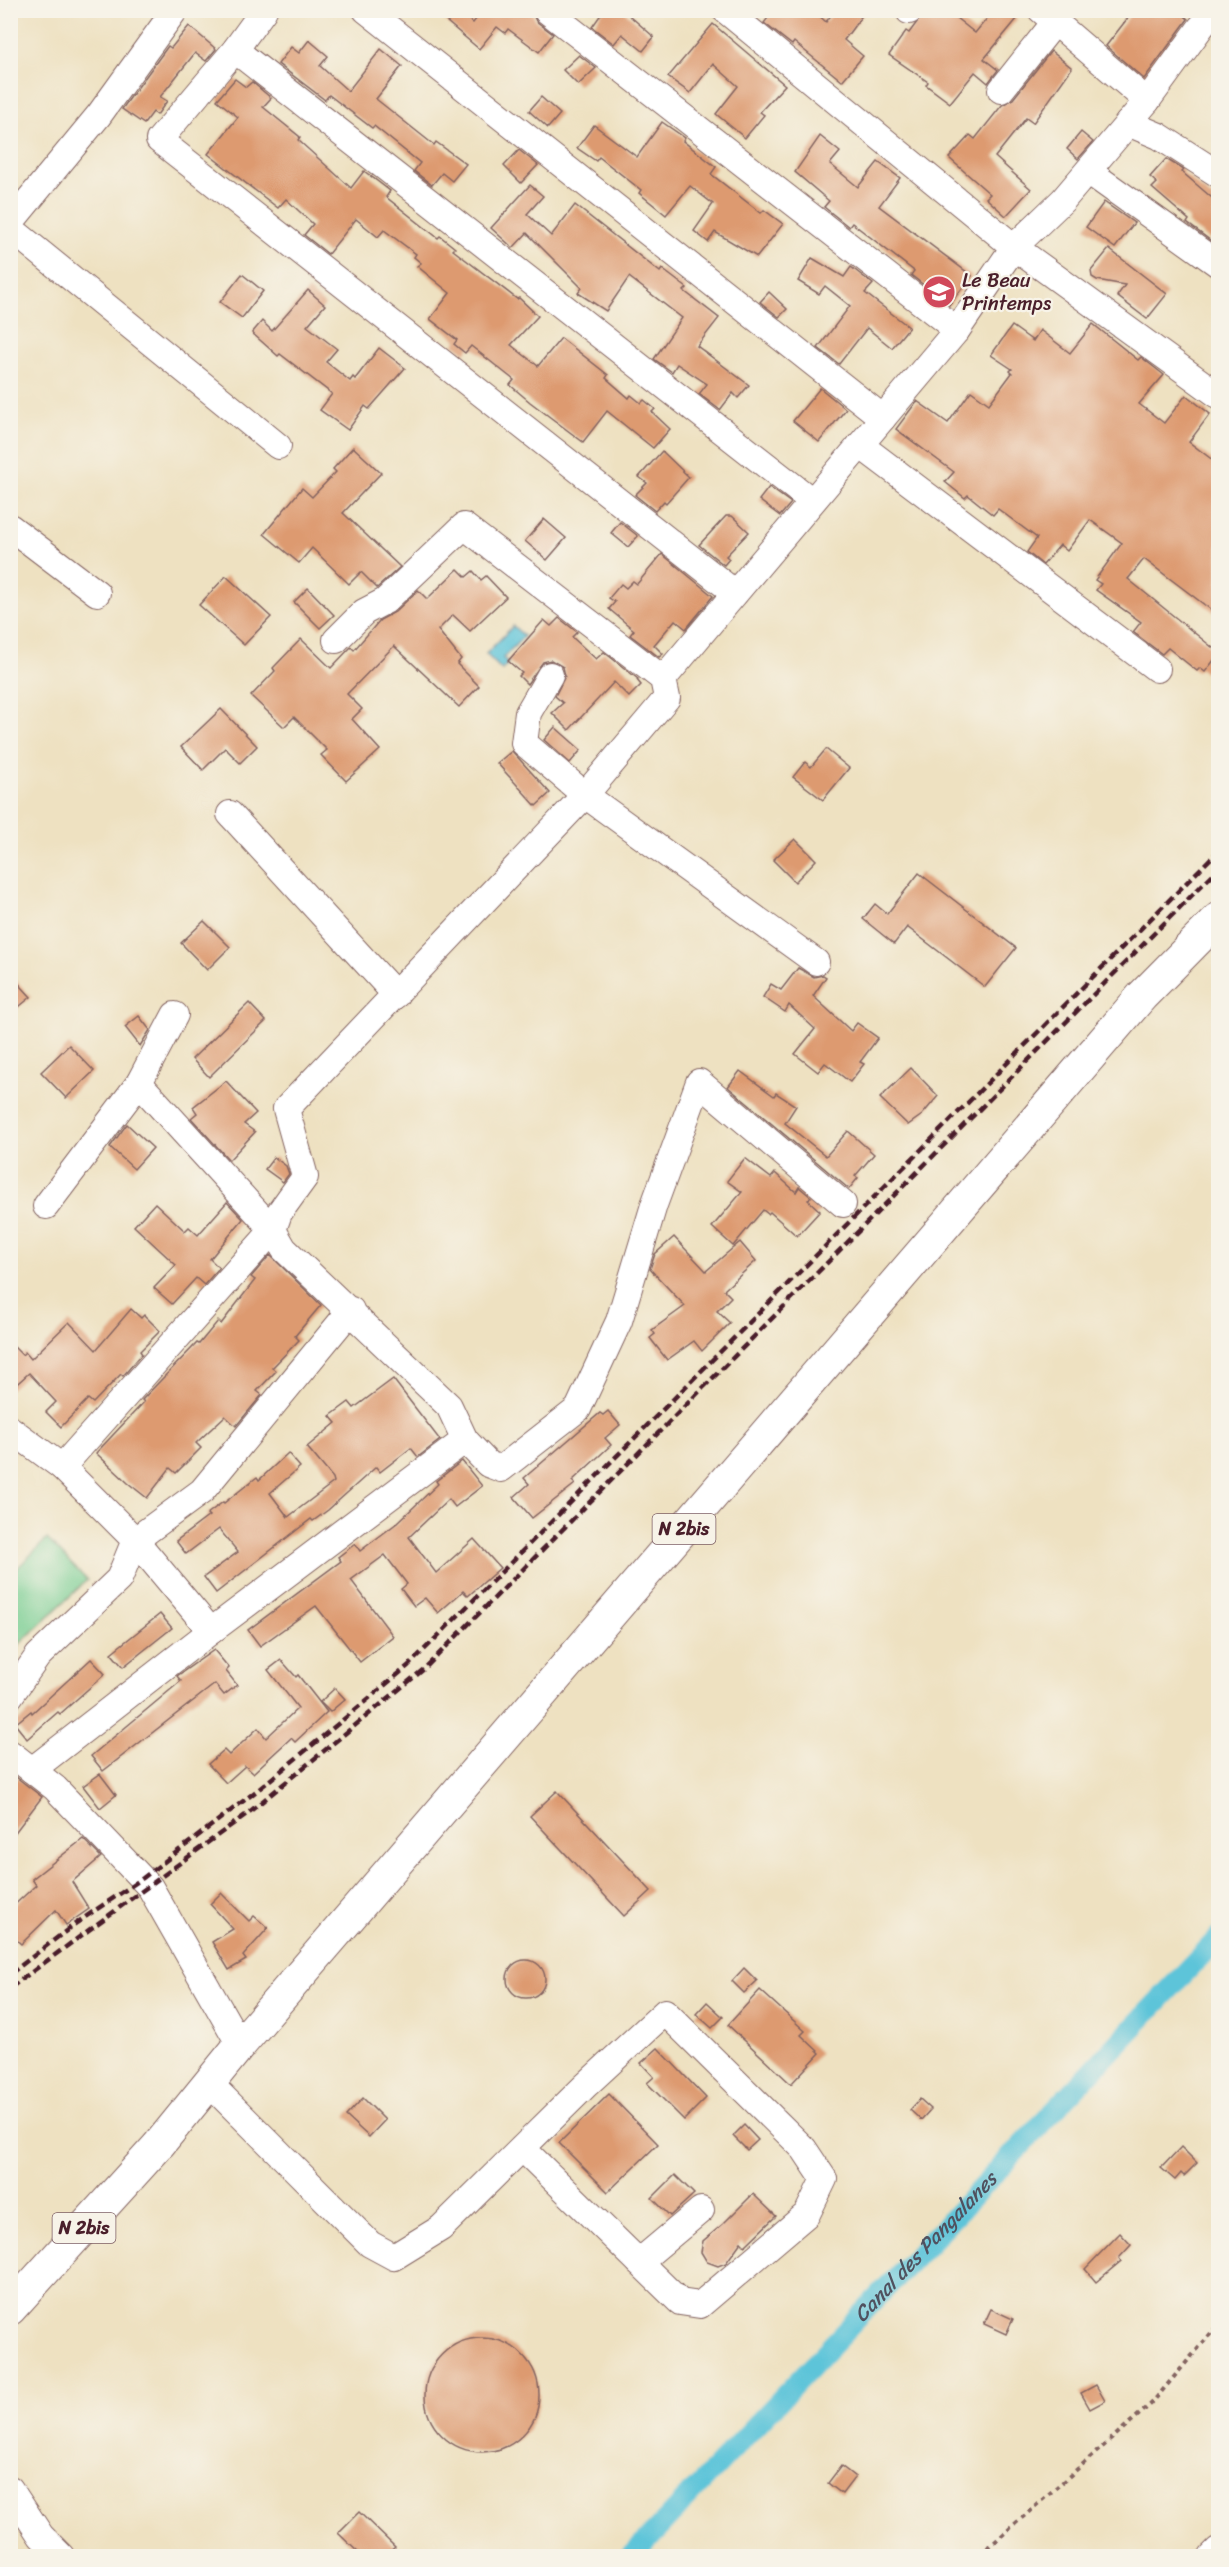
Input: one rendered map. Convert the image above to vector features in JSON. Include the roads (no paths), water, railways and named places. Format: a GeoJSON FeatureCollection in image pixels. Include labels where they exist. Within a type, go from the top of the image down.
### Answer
{"type":"FeatureCollection","features":[{"type":"Feature","properties":{"kind":"main road","name":"N 2bis"},"geometry":{"type":"LineString","coordinates":[[10,2309],[157,2147],[240,2045],[1142,996],[1218,919]]}},
{"type":"Feature","properties":{"kind":"street"},"geometry":{"type":"LineString","coordinates":[[10,223],[99,115],[176,10]]}},
{"type":"Feature","properties":{"kind":"street"},"geometry":{"type":"LineString","coordinates":[[264,10],[235,50],[159,140],[735,593]]}},
{"type":"Feature","properties":{"kind":"street"},"geometry":{"type":"LineString","coordinates":[[366,10],[883,418]]}},
{"type":"Feature","properties":{"kind":"street"},"geometry":{"type":"LineString","coordinates":[[546,10],[957,330]]}},
{"type":"Feature","properties":{"kind":"street"},"geometry":{"type":"LineString","coordinates":[[725,10],[1014,247],[1218,395]]}},
{"type":"Feature","properties":{"kind":"street"},"geometry":{"type":"LineString","coordinates":[[663,679],[957,330],[1014,247],[1063,200],[1147,101],[1216,10]]}},
{"type":"Feature","properties":{"kind":"street"},"geometry":{"type":"LineString","coordinates":[[1001,90],[1048,16],[1147,101]]}},
{"type":"Feature","properties":{"kind":"street"},"geometry":{"type":"LineString","coordinates":[[235,50],[812,501]]}},
{"type":"Feature","properties":{"kind":"street"},"geometry":{"type":"LineString","coordinates":[[1128,123],[1159,136],[1218,174]]}},
{"type":"Feature","properties":{"kind":"street"},"geometry":{"type":"LineString","coordinates":[[1088,171],[1218,264]]}},
{"type":"Feature","properties":{"kind":"street"},"geometry":{"type":"LineString","coordinates":[[10,228],[278,446]]}},
{"type":"Feature","properties":{"kind":"street"},"geometry":{"type":"LineString","coordinates":[[860,445],[1157,669]]}},
{"type":"Feature","properties":{"kind":"street"},"geometry":{"type":"LineString","coordinates":[[62,1467],[273,1230],[279,1213],[305,1177],[286,1109],[585,795],[667,698],[663,679],[464,525],[385,601],[364,612],[336,640]]}},
{"type":"Feature","properties":{"kind":"street"},"geometry":{"type":"LineString","coordinates":[[10,527],[97,593]]}},
{"type":"Feature","properties":{"kind":"street"},"geometry":{"type":"LineString","coordinates":[[549,675],[528,713],[524,743],[585,795],[816,962]]}},
{"type":"Feature","properties":{"kind":"street"},"geometry":{"type":"LineString","coordinates":[[230,814],[396,995]]}},
{"type":"Feature","properties":{"kind":"street"},"geometry":{"type":"LineString","coordinates":[[46,1206],[139,1083],[175,1016]]}},
{"type":"Feature","properties":{"kind":"street"},"geometry":{"type":"LineString","coordinates":[[139,1083],[273,1230],[284,1249],[351,1310],[449,1406],[465,1440],[488,1464],[501,1469],[578,1408],[619,1321],[654,1204],[699,1082],[843,1204]]}},
{"type":"Feature","properties":{"kind":"street"},"geometry":{"type":"LineString","coordinates":[[10,1696],[38,1656],[119,1579],[135,1540],[202,1491],[351,1310]]}},
{"type":"Feature","properties":{"kind":"street"},"geometry":{"type":"LineString","coordinates":[[10,1429],[62,1467],[135,1540],[211,1631]]}},
{"type":"Feature","properties":{"kind":"street"},"geometry":{"type":"LineString","coordinates":[[32,1770],[211,1631],[465,1440]]}},
{"type":"Feature","properties":{"kind":"street"},"geometry":{"type":"LineString","coordinates":[[10,1753],[55,1788],[150,1887],[240,2045]]}},
{"type":"Feature","properties":{"kind":"street"},"geometry":{"type":"LineString","coordinates":[[209,2083],[370,2244],[394,2257],[441,2228],[585,2085],[665,2012],[804,2149],[824,2179],[807,2214],[700,2305],[680,2302],[522,2148]]}},
{"type":"Feature","properties":{"kind":"street"},"geometry":{"type":"LineString","coordinates":[[639,2262],[701,2210]]}},
{"type":"Feature","properties":{"kind":"street"},"geometry":{"type":"LineString","coordinates":[[10,2489],[41,2536],[62,2556]]}},
{"type":"Feature","properties":{"kind":"street"},"geometry":{"type":"LineString","coordinates":[[1212,2556],[1218,2550]]}},
{"type":"Feature","properties":{"kind":"water"},"geometry":{"type":"Polygon","coordinates":[[[513,626],[524,636],[503,658],[508,663],[502,670],[486,654],[513,626]]]}},
{"type":"Feature","properties":{"kind":"waterway","name":"Canal des Pangalanes"},"geometry":{"type":"LineString","coordinates":[[632,2556],[1218,1938]]}},
{"type":"Feature","properties":{"kind":"railway"},"geometry":{"type":"LineString","coordinates":[[10,1974],[75,1924],[143,1878],[259,1789],[408,1666],[1218,851]]}},
{"type":"Feature","properties":{"kind":"railway"},"geometry":{"type":"LineString","coordinates":[[10,1988],[248,1813],[424,1669],[1218,869]]}},
{"type":"Feature","properties":{"kind":"place","name":"Le Beau Printemps"},"geometry":{"type":"Point","coordinates":[939,292]}}]}
